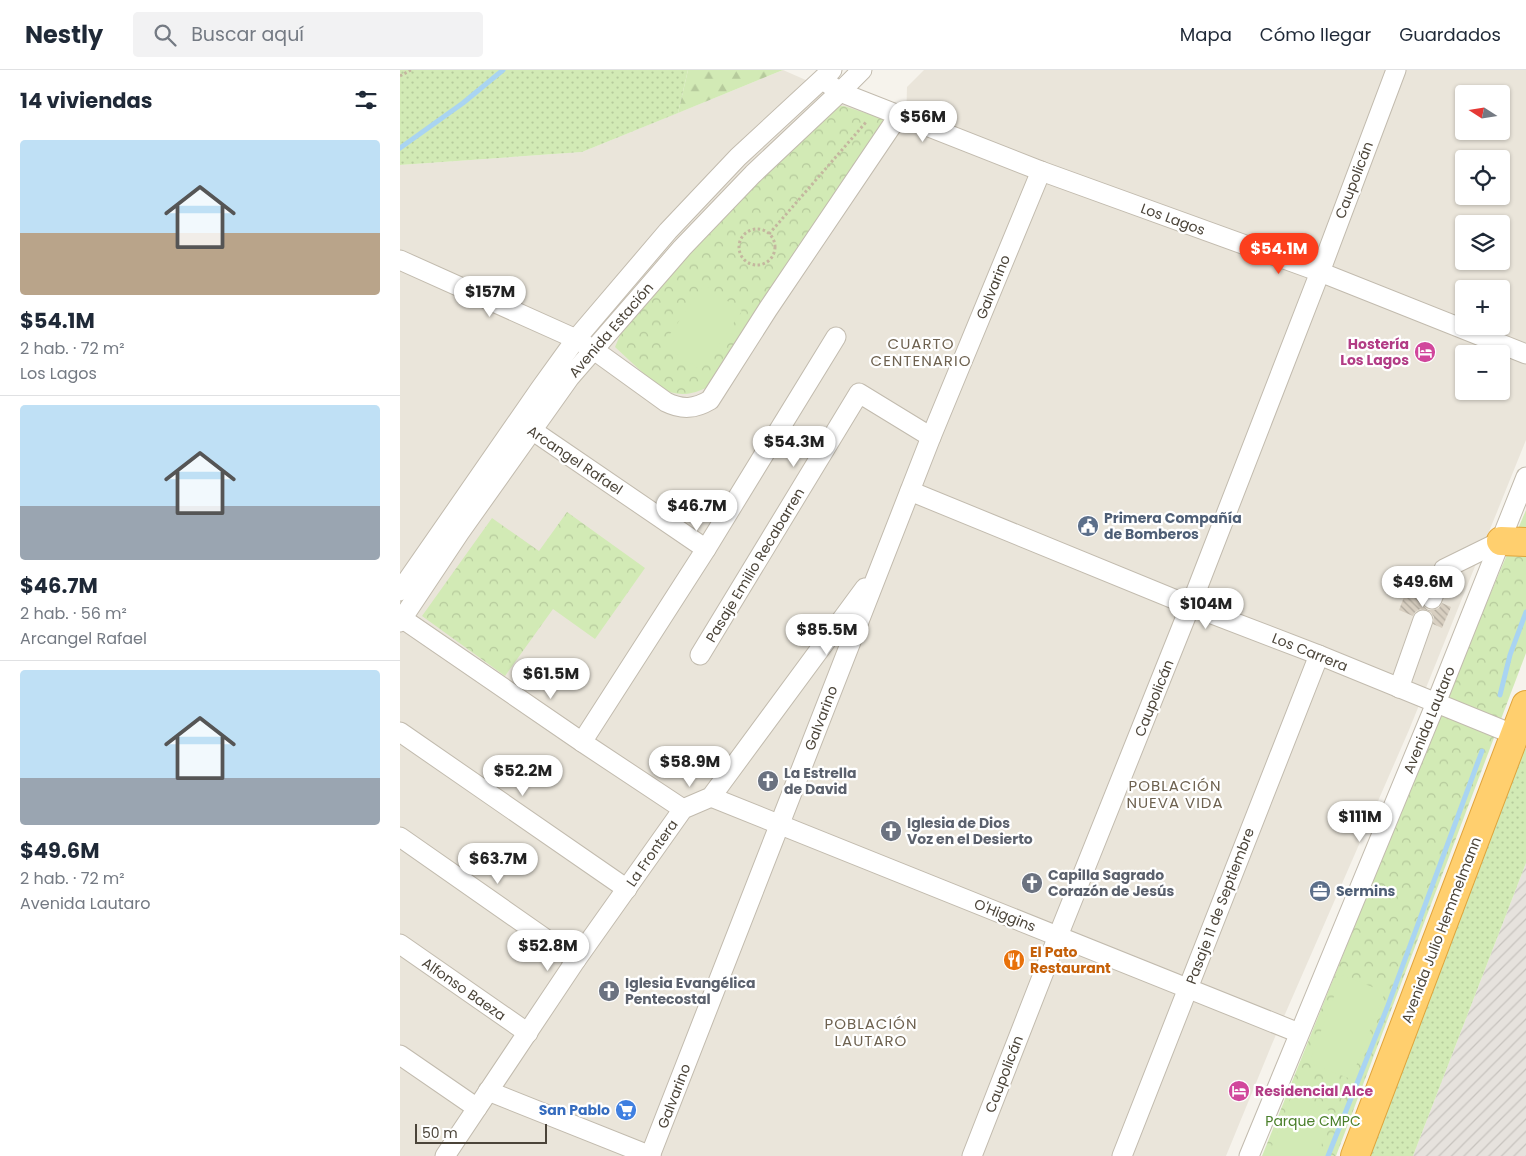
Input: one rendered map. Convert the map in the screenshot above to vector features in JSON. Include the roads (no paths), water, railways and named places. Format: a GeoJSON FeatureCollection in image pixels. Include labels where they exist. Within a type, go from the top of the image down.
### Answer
{"type":"FeatureCollection","features":[{"type":"Feature","properties":{"kind":"highway","name":"Avenida Julio Hemmelmann"},"geometry":{"type":"LineString","coordinates":[[1355,1156],[1522,717]]}},
{"type":"Feature","properties":{"kind":"street","name":"Avenida Estación"},"geometry":{"type":"LineString","coordinates":[[525,425],[594,350],[682,248],[753,174],[862,70]]}},
{"type":"Feature","properties":{"kind":"street","name":"Caupolicán"},"geometry":{"type":"LineString","coordinates":[[972,1156],[1191,606],[1396,70]]}},
{"type":"Feature","properties":{"kind":"street","name":"Avenida Estación"},"geometry":{"type":"LineString","coordinates":[[400,591],[415,571],[460,532],[576,339],[668,231],[738,158],[827,75]]}},
{"type":"Feature","properties":{"kind":"street","name":"Los Lagos"},"geometry":{"type":"LineString","coordinates":[[827,75],[840,92],[899,116],[1041,171],[1320,272],[1526,354]]}},
{"type":"Feature","properties":{"kind":"street"},"geometry":{"type":"LineString","coordinates":[[400,260],[576,339],[666,402],[674,406],[693,408],[710,400],[768,308],[899,116]]}},
{"type":"Feature","properties":{"kind":"street","name":"Galvarino"},"geometry":{"type":"LineString","coordinates":[[650,1156],[931,437],[1041,171]]}},
{"type":"Feature","properties":{"kind":"street"},"geometry":{"type":"LineString","coordinates":[[582,742],[706,549],[836,337]]}},
{"type":"Feature","properties":{"kind":"street","name":"Pasaje Emilio Recabarren"},"geometry":{"type":"LineString","coordinates":[[700,655],[859,393],[931,437]]}},
{"type":"Feature","properties":{"kind":"street","name":"Arcangel Rafael"},"geometry":{"type":"LineString","coordinates":[[525,425],[706,549]]}},
{"type":"Feature","properties":{"kind":"street","name":"Avenida Lautaro"},"geometry":{"type":"LineString","coordinates":[[1249,1156],[1436,703],[1513,542],[1526,477]]}},
{"type":"Feature","properties":{"kind":"street","name":"Los Carrera"},"geometry":{"type":"LineString","coordinates":[[910,491],[1191,606],[1436,703],[1522,717]]}},
{"type":"Feature","properties":{"kind":"street"},"geometry":{"type":"LineString","coordinates":[[1432,599],[1444,569],[1513,542]]}},
{"type":"Feature","properties":{"kind":"street"},"geometry":{"type":"LineString","coordinates":[[711,797],[879,568]]}},
{"type":"Feature","properties":{"kind":"street","name":"Avenida Estación"},"geometry":{"type":"LineString","coordinates":[[401,620],[415,571]]}},
{"type":"Feature","properties":{"kind":"street"},"geometry":{"type":"LineString","coordinates":[[401,620],[683,809]]}},
{"type":"Feature","properties":{"kind":"street"},"geometry":{"type":"LineString","coordinates":[[1398,688],[1424,620]]}},
{"type":"Feature","properties":{"kind":"street","name":"Pasaje 11 de Septiembre"},"geometry":{"type":"LineString","coordinates":[[1122,1156],[1319,656]]}},
{"type":"Feature","properties":{"kind":"street"},"geometry":{"type":"LineString","coordinates":[[400,732],[627,889]]}},
{"type":"Feature","properties":{"kind":"street","name":"La Frontera"},"geometry":{"type":"LineString","coordinates":[[445,1156],[576,960],[683,809],[711,797]]}},
{"type":"Feature","properties":{"kind":"street","name":"O'Higgins"},"geometry":{"type":"LineString","coordinates":[[711,797],[1299,1032]]}},
{"type":"Feature","properties":{"kind":"street"},"geometry":{"type":"LineString","coordinates":[[400,837],[576,960]]}},
{"type":"Feature","properties":{"kind":"street","name":"Alfonso Baeza"},"geometry":{"type":"LineString","coordinates":[[400,944],[528,1034]]}},
{"type":"Feature","properties":{"kind":"street"},"geometry":{"type":"LineString","coordinates":[[400,1055],[477,1108]]}},
{"type":"Feature","properties":{"kind":"street"},"geometry":{"type":"LineString","coordinates":[[488,1091],[650,1156]]}},
{"type":"Feature","properties":{"kind":"waterway"},"geometry":{"type":"LineString","coordinates":[[400,148],[463,103],[503,70]]}},
{"type":"Feature","properties":{"kind":"waterway"},"geometry":{"type":"LineString","coordinates":[[1500,695],[1510,655],[1526,612]]}},
{"type":"Feature","properties":{"kind":"waterway"},"geometry":{"type":"LineString","coordinates":[[1328,1156],[1387,1008],[1482,751]]}},
{"type":"Feature","properties":{"kind":"place","name":"Hostería Los Lagos"},"geometry":{"type":"Point","coordinates":[1425,352]}},
{"type":"Feature","properties":{"kind":"place","name":"Primera Compañía de Bomberos"},"geometry":{"type":"Point","coordinates":[1088,526]}},
{"type":"Feature","properties":{"kind":"place","name":"La Estrella de David"},"geometry":{"type":"Point","coordinates":[768,781]}},
{"type":"Feature","properties":{"kind":"place","name":"Iglesia de Dios Voz en el Desierto"},"geometry":{"type":"Point","coordinates":[891,831]}},
{"type":"Feature","properties":{"kind":"place","name":"Capilla Sagrado Corazón de Jesús"},"geometry":{"type":"Point","coordinates":[1032,883]}},
{"type":"Feature","properties":{"kind":"place","name":"Sermins"},"geometry":{"type":"Point","coordinates":[1320,891]}},
{"type":"Feature","properties":{"kind":"place","name":"El Pato Restaurant"},"geometry":{"type":"Point","coordinates":[1014,960]}},
{"type":"Feature","properties":{"kind":"place","name":"Iglesia Evangélica Pentecostal"},"geometry":{"type":"Point","coordinates":[609,991]}},
{"type":"Feature","properties":{"kind":"place","name":"Residencial Alce"},"geometry":{"type":"Point","coordinates":[1239,1091]}},
{"type":"Feature","properties":{"kind":"place","name":"San Pablo"},"geometry":{"type":"Point","coordinates":[626,1110]}},
{"type":"Feature","properties":{"kind":"district","name":"CUARTO CENTENARIO"},"geometry":{"type":"Point","coordinates":[921,352]}},
{"type":"Feature","properties":{"kind":"district","name":"POBLACIÓN NUEVA VIDA"},"geometry":{"type":"Point","coordinates":[1175,794]}},
{"type":"Feature","properties":{"kind":"district","name":"POBLACIÓN LAUTARO"},"geometry":{"type":"Point","coordinates":[871,1032]}},
{"type":"Feature","properties":{"kind":"park label","name":"Parque CMPC"},"geometry":{"type":"Point","coordinates":[1313,1121]}}]}
